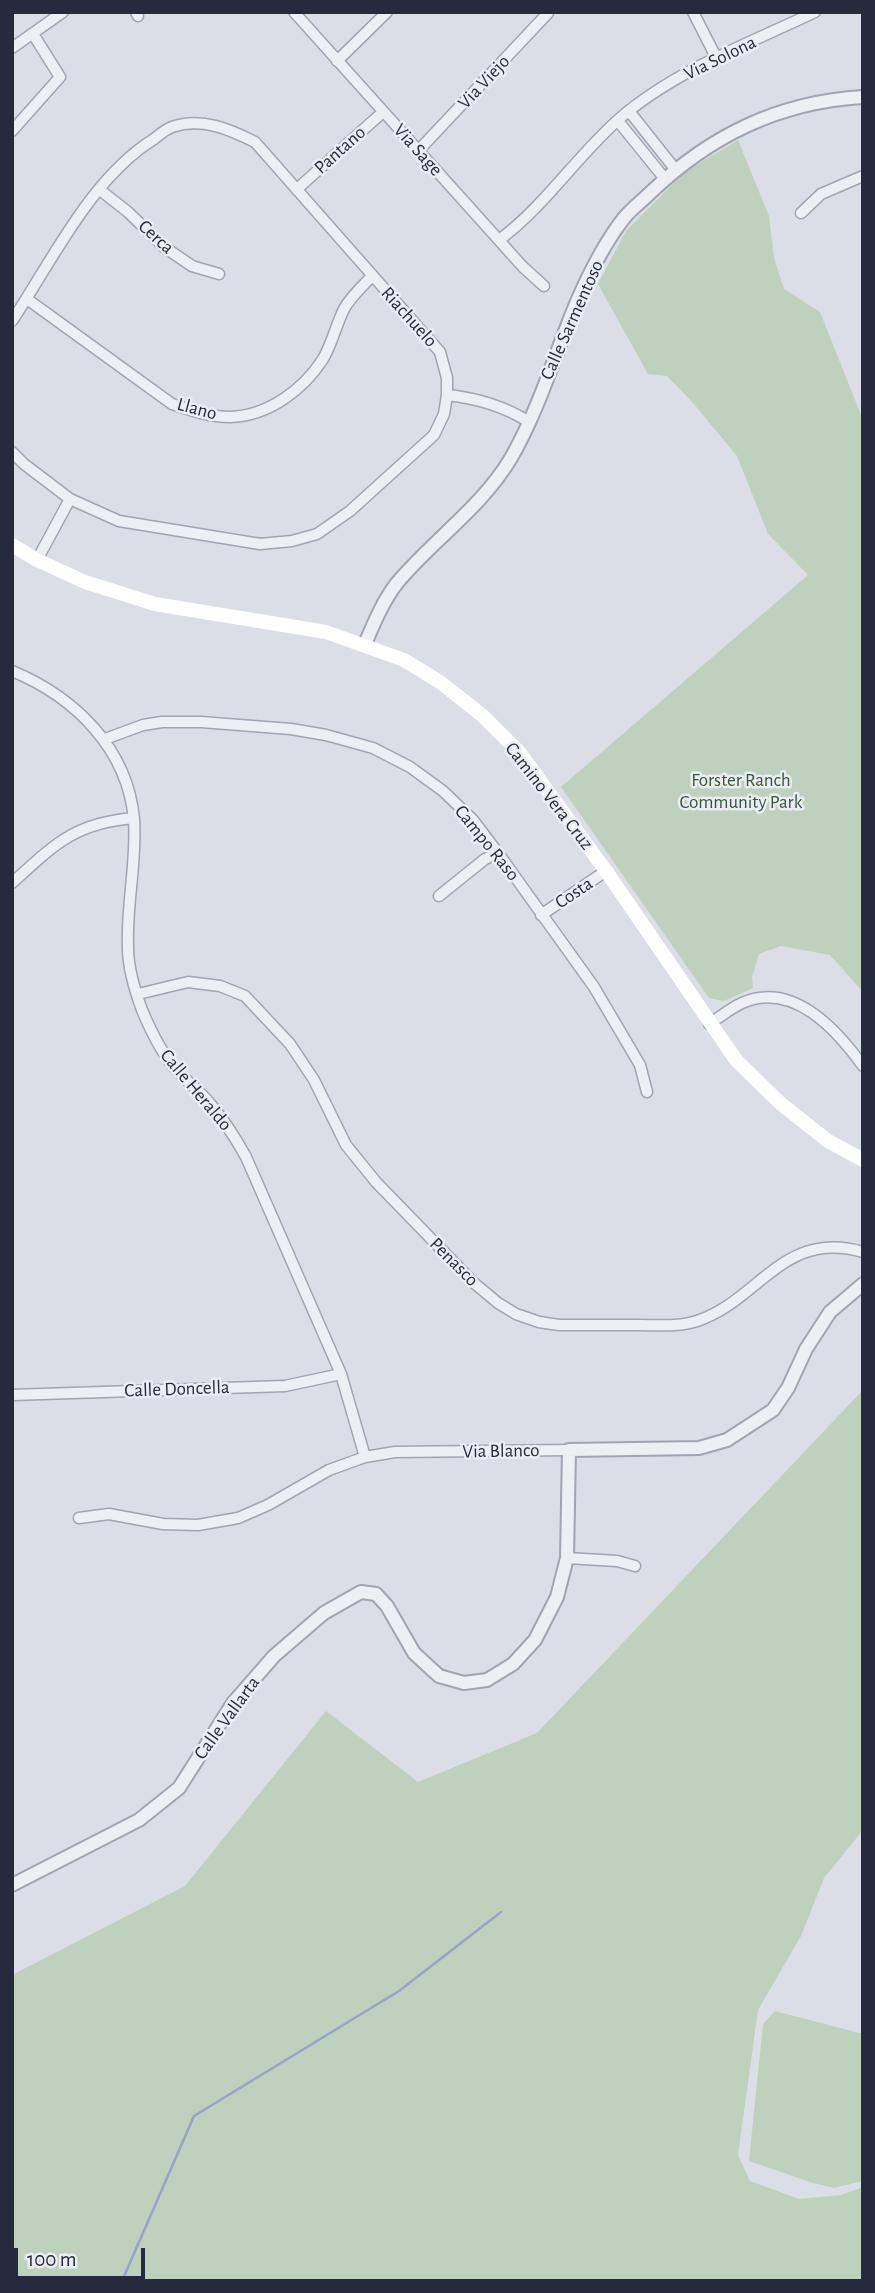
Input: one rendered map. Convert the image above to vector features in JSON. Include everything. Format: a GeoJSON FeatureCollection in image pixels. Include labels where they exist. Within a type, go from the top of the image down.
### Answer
{"type":"FeatureCollection","features":[{"type":"Feature","properties":{"kind":"main road","name":"Camino Vera Cruz"},"geometry":{"type":"LineString","coordinates":[[12,545],[85,582],[155,604],[279,622],[365,644],[404,660],[440,682],[483,716],[520,753],[606,871],[736,1060],[780,1103],[828,1141],[863,1160]]}},
{"type":"Feature","properties":{"kind":"street"},"geometry":{"type":"LineString","coordinates":[[12,48],[63,12]]}},
{"type":"Feature","properties":{"kind":"street","name":"Via Sage"},"geometry":{"type":"LineString","coordinates":[[293,12],[499,240],[544,286]]}},
{"type":"Feature","properties":{"kind":"street"},"geometry":{"type":"LineString","coordinates":[[337,61],[387,12]]}},
{"type":"Feature","properties":{"kind":"street"},"geometry":{"type":"LineString","coordinates":[[693,12],[717,59]]}},
{"type":"Feature","properties":{"kind":"street","name":"Via Solona"},"geometry":{"type":"LineString","coordinates":[[499,240],[553,192],[629,111],[671,81],[815,12]]}},
{"type":"Feature","properties":{"kind":"street","name":"Via Viejo"},"geometry":{"type":"LineString","coordinates":[[418,151],[548,13]]}},
{"type":"Feature","properties":{"kind":"street"},"geometry":{"type":"LineString","coordinates":[[12,131],[61,77],[33,34]]}},
{"type":"Feature","properties":{"kind":"street","name":"Calle Sarmentoso"},"geometry":{"type":"LineString","coordinates":[[365,644],[395,586],[487,490],[511,458],[529,422],[580,295],[603,249],[624,217],[675,169],[713,141],[788,109],[830,99],[863,97]]}},
{"type":"Feature","properties":{"kind":"street","name":"Pantano"},"geometry":{"type":"LineString","coordinates":[[297,189],[383,111]]}},
{"type":"Feature","properties":{"kind":"street"},"geometry":{"type":"LineString","coordinates":[[629,111],[675,169]]}},
{"type":"Feature","properties":{"kind":"street"},"geometry":{"type":"LineString","coordinates":[[618,121],[665,178]]}},
{"type":"Feature","properties":{"kind":"street","name":"Riachuelo"},"geometry":{"type":"LineString","coordinates":[[12,321],[85,208],[122,165],[154,138],[172,127],[205,123],[229,129],[255,142],[440,352],[447,378],[444,414],[434,435],[350,511],[317,534],[292,541],[260,544],[119,521],[70,499],[12,452]]}},
{"type":"Feature","properties":{"kind":"street"},"geometry":{"type":"LineString","coordinates":[[801,213],[821,194],[863,176]]}},
{"type":"Feature","properties":{"kind":"street","name":"Cerca"},"geometry":{"type":"LineString","coordinates":[[100,190],[128,212],[164,247],[192,266],[219,274]]}},
{"type":"Feature","properties":{"kind":"street","name":"Llano"},"geometry":{"type":"LineString","coordinates":[[27,299],[172,404],[198,413],[231,417],[261,410],[287,398],[307,380],[324,357],[348,303],[372,276]]}},
{"type":"Feature","properties":{"kind":"street"},"geometry":{"type":"LineString","coordinates":[[447,395],[474,398],[516,414],[529,422]]}},
{"type":"Feature","properties":{"kind":"street"},"geometry":{"type":"LineString","coordinates":[[37,560],[70,499]]}},
{"type":"Feature","properties":{"kind":"street","name":"Calle Heraldo"},"geometry":{"type":"LineString","coordinates":[[12,671],[59,695],[82,715],[104,739],[126,786],[134,818],[128,950],[138,993],[158,1044],[173,1065],[208,1101],[234,1135],[246,1157],[341,1374],[365,1457]]}},
{"type":"Feature","properties":{"kind":"street","name":"Campo Raso"},"geometry":{"type":"LineString","coordinates":[[104,739],[143,725],[201,722],[291,729],[373,748],[410,767],[443,791],[473,820],[498,853],[594,987],[640,1065],[647,1092]]}},
{"type":"Feature","properties":{"kind":"street"},"geometry":{"type":"LineString","coordinates":[[12,883],[70,834],[96,824],[134,818]]}},
{"type":"Feature","properties":{"kind":"street"},"geometry":{"type":"LineString","coordinates":[[439,896],[485,859],[498,853]]}},
{"type":"Feature","properties":{"kind":"street","name":"Costa"},"geometry":{"type":"LineString","coordinates":[[541,915],[606,871]]}},
{"type":"Feature","properties":{"kind":"street","name":"Penasco"},"geometry":{"type":"LineString","coordinates":[[138,993],[178,983],[205,983],[229,989],[247,998],[290,1044],[314,1080],[346,1145],[376,1182],[474,1283],[516,1314],[559,1325],[681,1325],[709,1316],[735,1302],[779,1264],[829,1248],[850,1248],[863,1252]]}},
{"type":"Feature","properties":{"kind":"street"},"geometry":{"type":"LineString","coordinates":[[709,1024],[743,1002],[763,998],[786,1000],[817,1014],[844,1040],[863,1066]]}},
{"type":"Feature","properties":{"kind":"street","name":"Via Blanco"},"geometry":{"type":"LineString","coordinates":[[79,1518],[109,1514],[163,1524],[198,1525],[238,1518],[268,1505],[328,1470],[365,1457],[395,1452],[699,1448],[727,1440],[773,1410],[788,1388],[806,1349],[830,1312],[863,1284]]}},
{"type":"Feature","properties":{"kind":"street","name":"Calle Doncella"},"geometry":{"type":"LineString","coordinates":[[12,1395],[285,1386],[341,1374]]}},
{"type":"Feature","properties":{"kind":"street","name":"Calle Vallarta"},"geometry":{"type":"LineString","coordinates":[[12,1885],[139,1820],[179,1788],[233,1703],[274,1656],[324,1613],[361,1592],[376,1594],[387,1606],[414,1653],[439,1676],[464,1683],[487,1679],[513,1664],[535,1640],[557,1597],[567,1558],[569,1450]]}},
{"type":"Feature","properties":{"kind":"street"},"geometry":{"type":"LineString","coordinates":[[567,1558],[617,1560],[635,1566]]}},
{"type":"Feature","properties":{"kind":"green space","name":"Forster Ranch Community Park"},"geometry":{"type":"Polygon","coordinates":[[[738,140],[769,216],[774,258],[784,289],[820,312],[863,420],[863,992],[830,955],[781,946],[759,954],[752,977],[753,988],[724,1001],[709,998],[561,787],[808,575],[768,534],[737,456],[667,376],[648,374],[598,284],[626,231],[685,172],[738,140]]]}},
{"type":"Feature","properties":{"kind":"green space"},"geometry":{"type":"Polygon","coordinates":[[[863,1390],[863,1830],[824,1878],[801,1936],[758,2010],[738,2155],[750,2181],[799,2199],[841,2195],[863,2187],[863,2281],[12,2281],[12,1975],[185,1886],[326,1711],[418,1782],[537,1733],[863,1390]]]}},
{"type":"Feature","properties":{"kind":"green space"},"geometry":{"type":"Polygon","coordinates":[[[775,2011],[863,2034],[863,2181],[834,2188],[749,2161],[763,2024],[775,2011]]]}},
{"type":"Feature","properties":{"kind":"waterway"},"geometry":{"type":"LineString","coordinates":[[122,2281],[194,2116],[399,1991],[501,1912]]}}]}
